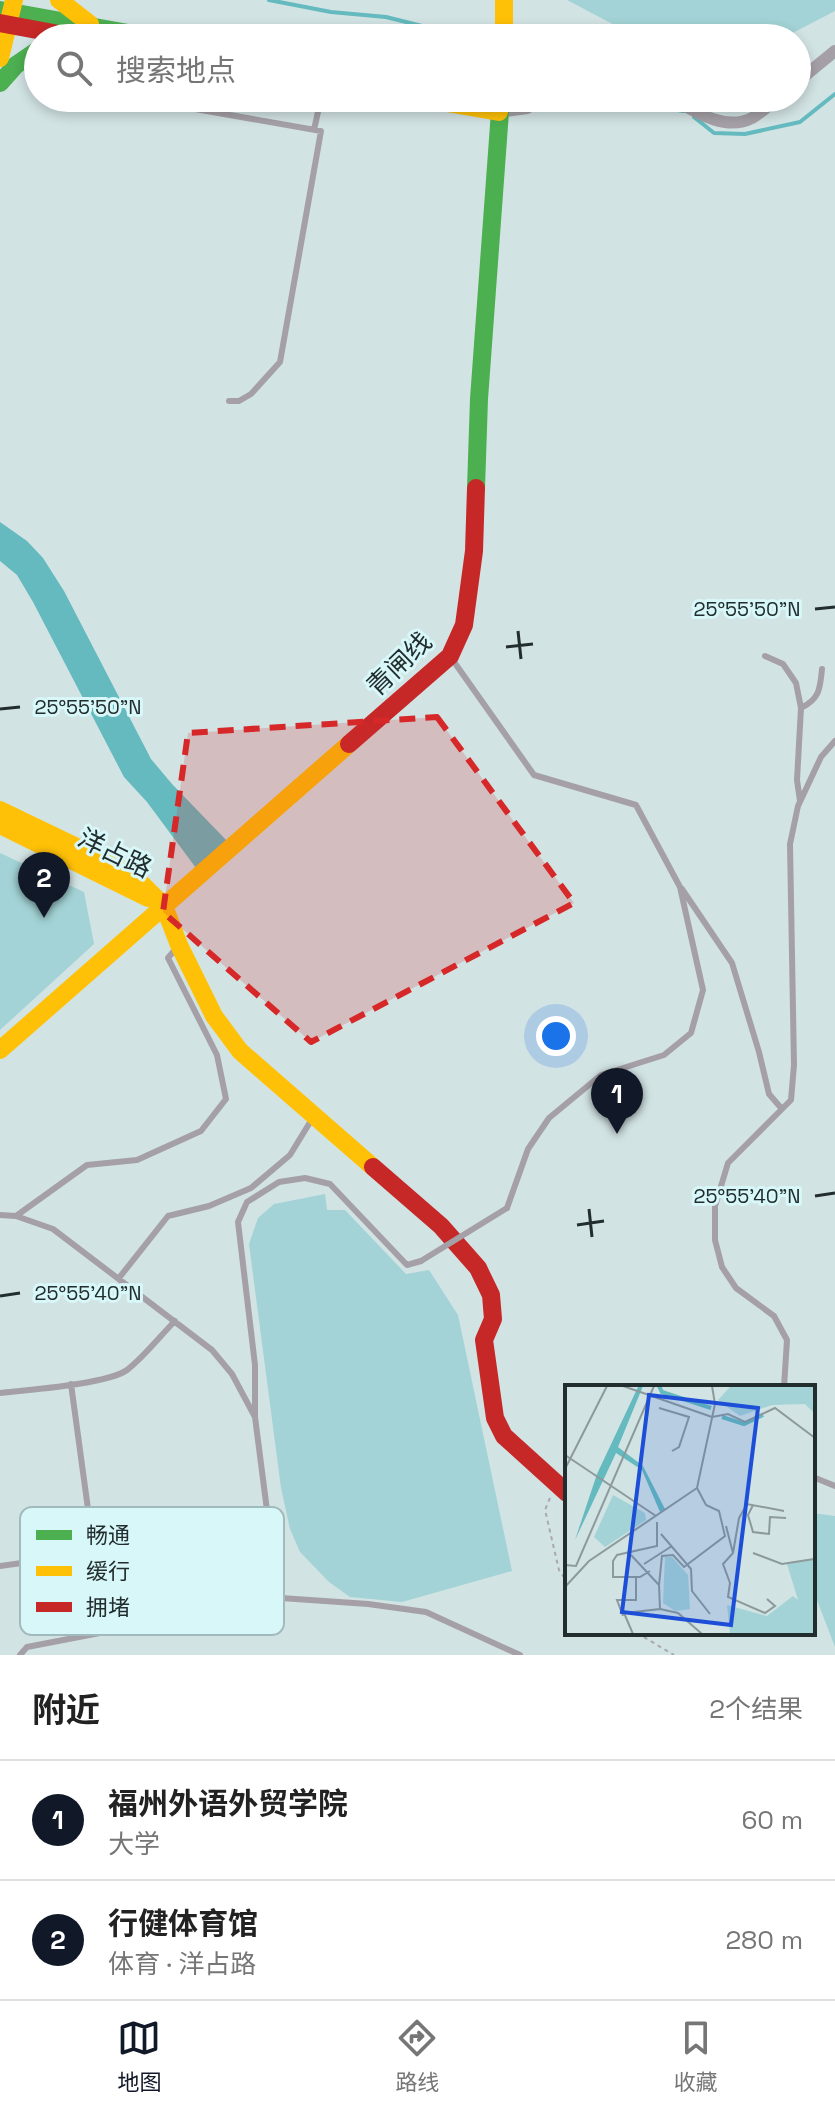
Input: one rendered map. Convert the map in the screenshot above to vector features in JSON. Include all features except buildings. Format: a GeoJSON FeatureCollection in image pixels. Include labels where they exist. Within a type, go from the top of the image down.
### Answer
{"type":"FeatureCollection","features":[{"type":"Feature","properties":{"kind":"main road"},"geometry":{"type":"LineString","coordinates":[[59,0],[80,24]]}},
{"type":"Feature","properties":{"kind":"main road"},"geometry":{"type":"LineString","coordinates":[[504,0],[504,24]]}},
{"type":"Feature","properties":{"kind":"main road"},"geometry":{"type":"LineString","coordinates":[[0,58],[7,14],[50,24]]}},
{"type":"Feature","properties":{"kind":"main road"},"geometry":{"type":"LineString","coordinates":[[0,83],[24,60]]}},
{"type":"Feature","properties":{"kind":"main road","name":"青闸线"},"geometry":{"type":"LineString","coordinates":[[0,1050],[450,656],[464,625],[474,551],[479,399],[500,112]]}},
{"type":"Feature","properties":{"kind":"main road","name":"洋占路"},"geometry":{"type":"LineString","coordinates":[[0,810],[131,873],[164,906]]}},
{"type":"Feature","properties":{"kind":"main road","name":"洋占路"},"geometry":{"type":"LineString","coordinates":[[0,825],[164,906]]}},
{"type":"Feature","properties":{"kind":"main road"},"geometry":{"type":"LineString","coordinates":[[164,906],[179,945],[214,1016],[240,1051],[441,1226],[478,1268],[491,1295],[493,1319],[484,1340],[495,1418],[504,1436],[561,1488]]}},
{"type":"Feature","properties":{"kind":"street"},"geometry":{"type":"LineString","coordinates":[[811,71],[835,51]]}},
{"type":"Feature","properties":{"kind":"street"},"geometry":{"type":"LineString","coordinates":[[697,112],[724,123],[750,119],[759,112]]}},
{"type":"Feature","properties":{"kind":"lane"},"geometry":{"type":"LineString","coordinates":[[212,112],[321,131],[280,362],[251,394],[239,401],[229,401]]}},
{"type":"Feature","properties":{"kind":"lane"},"geometry":{"type":"LineString","coordinates":[[314,130],[318,112]]}},
{"type":"Feature","properties":{"kind":"lane"},"geometry":{"type":"LineString","coordinates":[[450,656],[534,775],[636,805],[680,887],[732,963],[769,1094],[782,1109]]}},
{"type":"Feature","properties":{"kind":"lane"},"geometry":{"type":"LineString","coordinates":[[765,656],[783,664],[796,683],[801,708],[797,780],[800,801]]}},
{"type":"Feature","properties":{"kind":"lane"},"geometry":{"type":"LineString","coordinates":[[801,708],[808,705],[820,691],[822,669]]}},
{"type":"Feature","properties":{"kind":"lane"},"geometry":{"type":"LineString","coordinates":[[784,1385],[787,1340],[774,1316],[736,1288],[722,1267],[715,1240],[715,1206],[728,1163],[791,1100],[794,1065],[790,844],[800,801],[821,757],[835,741]]}},
{"type":"Feature","properties":{"kind":"lane"},"geometry":{"type":"LineString","coordinates":[[267,1507],[255,1417],[255,1365],[238,1222],[247,1202],[279,1182],[305,1178],[330,1184],[407,1265],[421,1261],[507,1208],[528,1149],[549,1118],[601,1075],[664,1055],[691,1033],[703,990],[680,887]]}},
{"type":"Feature","properties":{"kind":"lane"},"geometry":{"type":"LineString","coordinates":[[16,1216],[87,1165],[137,1160],[201,1131],[226,1099],[217,1055],[168,958],[179,945]]}},
{"type":"Feature","properties":{"kind":"lane"},"geometry":{"type":"LineString","coordinates":[[119,1278],[168,1216],[209,1206],[251,1188],[290,1155],[313,1116]]}},
{"type":"Feature","properties":{"kind":"lane"},"geometry":{"type":"LineString","coordinates":[[0,1215],[16,1216],[53,1229],[212,1350],[232,1374],[255,1417]]}},
{"type":"Feature","properties":{"kind":"lane"},"geometry":{"type":"LineString","coordinates":[[0,1393],[71,1384],[126,1372],[175,1321]]}},
{"type":"Feature","properties":{"kind":"lane"},"geometry":{"type":"LineString","coordinates":[[71,1384],[88,1507]]}},
{"type":"Feature","properties":{"kind":"lane"},"geometry":{"type":"LineString","coordinates":[[815,1478],[835,1486]]}},
{"type":"Feature","properties":{"kind":"lane"},"geometry":{"type":"LineString","coordinates":[[0,1566],[20,1563]]}},
{"type":"Feature","properties":{"kind":"lane"},"geometry":{"type":"LineString","coordinates":[[284,1598],[426,1612],[520,1655]]}},
{"type":"Feature","properties":{"kind":"lane"},"geometry":{"type":"LineString","coordinates":[[20,1655],[27,1647],[89,1635]]}},
{"type":"Feature","properties":{"kind":"path"},"geometry":{"type":"LineString","coordinates":[[561,1488],[545,1510],[559,1570],[565,1579]]}},
{"type":"Feature","properties":{"kind":"path"},"geometry":{"type":"LineString","coordinates":[[640,1635],[674,1655]]}},
{"type":"Feature","properties":{"kind":"highlighted area"},"geometry":{"type":"Polygon","coordinates":[[[437,717],[574,903],[311,1042],[163,912],[188,733],[437,717]]]}},
{"type":"Feature","properties":{"kind":"shaded area"},"geometry":{"type":"Polygon","coordinates":[[[567,0],[835,0],[835,11],[810,24],[612,24],[567,0]]]}},
{"type":"Feature","properties":{"kind":"shaded area"},"geometry":{"type":"Polygon","coordinates":[[[0,522],[27,541],[43,558],[64,591],[151,759],[228,842],[196,868],[147,802],[124,777],[33,602],[17,575],[0,561],[0,522]]]}},
{"type":"Feature","properties":{"kind":"shaded area"},"geometry":{"type":"Polygon","coordinates":[[[0,853],[84,892],[94,944],[0,1030],[0,853]]]}},
{"type":"Feature","properties":{"kind":"shaded area"},"geometry":{"type":"Polygon","coordinates":[[[325,1194],[327,1210],[345,1210],[406,1274],[429,1270],[458,1315],[512,1571],[402,1602],[350,1597],[329,1582],[300,1552],[290,1529],[281,1488],[249,1244],[258,1218],[274,1204],[325,1194]]]}},
{"type":"Feature","properties":{"kind":"shaded area"},"geometry":{"type":"Polygon","coordinates":[[[815,1513],[835,1516],[835,1647],[815,1595],[815,1513]]]}},
{"type":"Feature","properties":{"kind":"waterway"},"geometry":{"type":"LineString","coordinates":[[269,0],[414,24]]}},
{"type":"Feature","properties":{"kind":"waterway"},"geometry":{"type":"LineString","coordinates":[[694,117],[714,133],[745,134],[800,122],[835,94]]}},
{"type":"Feature","properties":{"kind":"traffic: fast"},"geometry":{"type":"LineString","coordinates":[[0,10],[78,24]]}},
{"type":"Feature","properties":{"kind":"traffic: fast"},"geometry":{"type":"LineString","coordinates":[[0,83],[24,60]]}},
{"type":"Feature","properties":{"kind":"traffic: fast"},"geometry":{"type":"LineString","coordinates":[[476,488],[479,399],[500,112]]}},
{"type":"Feature","properties":{"kind":"traffic: slow"},"geometry":{"type":"LineString","coordinates":[[0,58],[14,0]]}},
{"type":"Feature","properties":{"kind":"traffic: slow"},"geometry":{"type":"LineString","coordinates":[[59,0],[90,24]]}},
{"type":"Feature","properties":{"kind":"traffic: slow"},"geometry":{"type":"LineString","coordinates":[[504,0],[504,24]]}},
{"type":"Feature","properties":{"kind":"traffic: slow"},"geometry":{"type":"LineString","coordinates":[[0,1050],[349,744]]}},
{"type":"Feature","properties":{"kind":"traffic: slow"},"geometry":{"type":"LineString","coordinates":[[0,810],[131,873],[164,906],[179,945],[214,1016],[240,1051],[373,1167]]}},
{"type":"Feature","properties":{"kind":"traffic: slow"},"geometry":{"type":"LineString","coordinates":[[0,825],[148,898]]}},
{"type":"Feature","properties":{"kind":"traffic: jam"},"geometry":{"type":"LineString","coordinates":[[0,23],[24,28]]}},
{"type":"Feature","properties":{"kind":"traffic: jam"},"geometry":{"type":"LineString","coordinates":[[349,744],[450,656],[464,625],[474,551],[476,488]]}},
{"type":"Feature","properties":{"kind":"traffic: jam"},"geometry":{"type":"LineString","coordinates":[[373,1167],[441,1226],[478,1268],[491,1295],[493,1319],[484,1340],[495,1418],[504,1436],[565,1491]]}},
{"type":"Feature","properties":{"kind":"place","name":"行健体育馆"},"geometry":{"type":"Point","coordinates":[44,918]}},
{"type":"Feature","properties":{"kind":"place","name":"福州外语外贸学院"},"geometry":{"type":"Point","coordinates":[617,1134]}}]}
